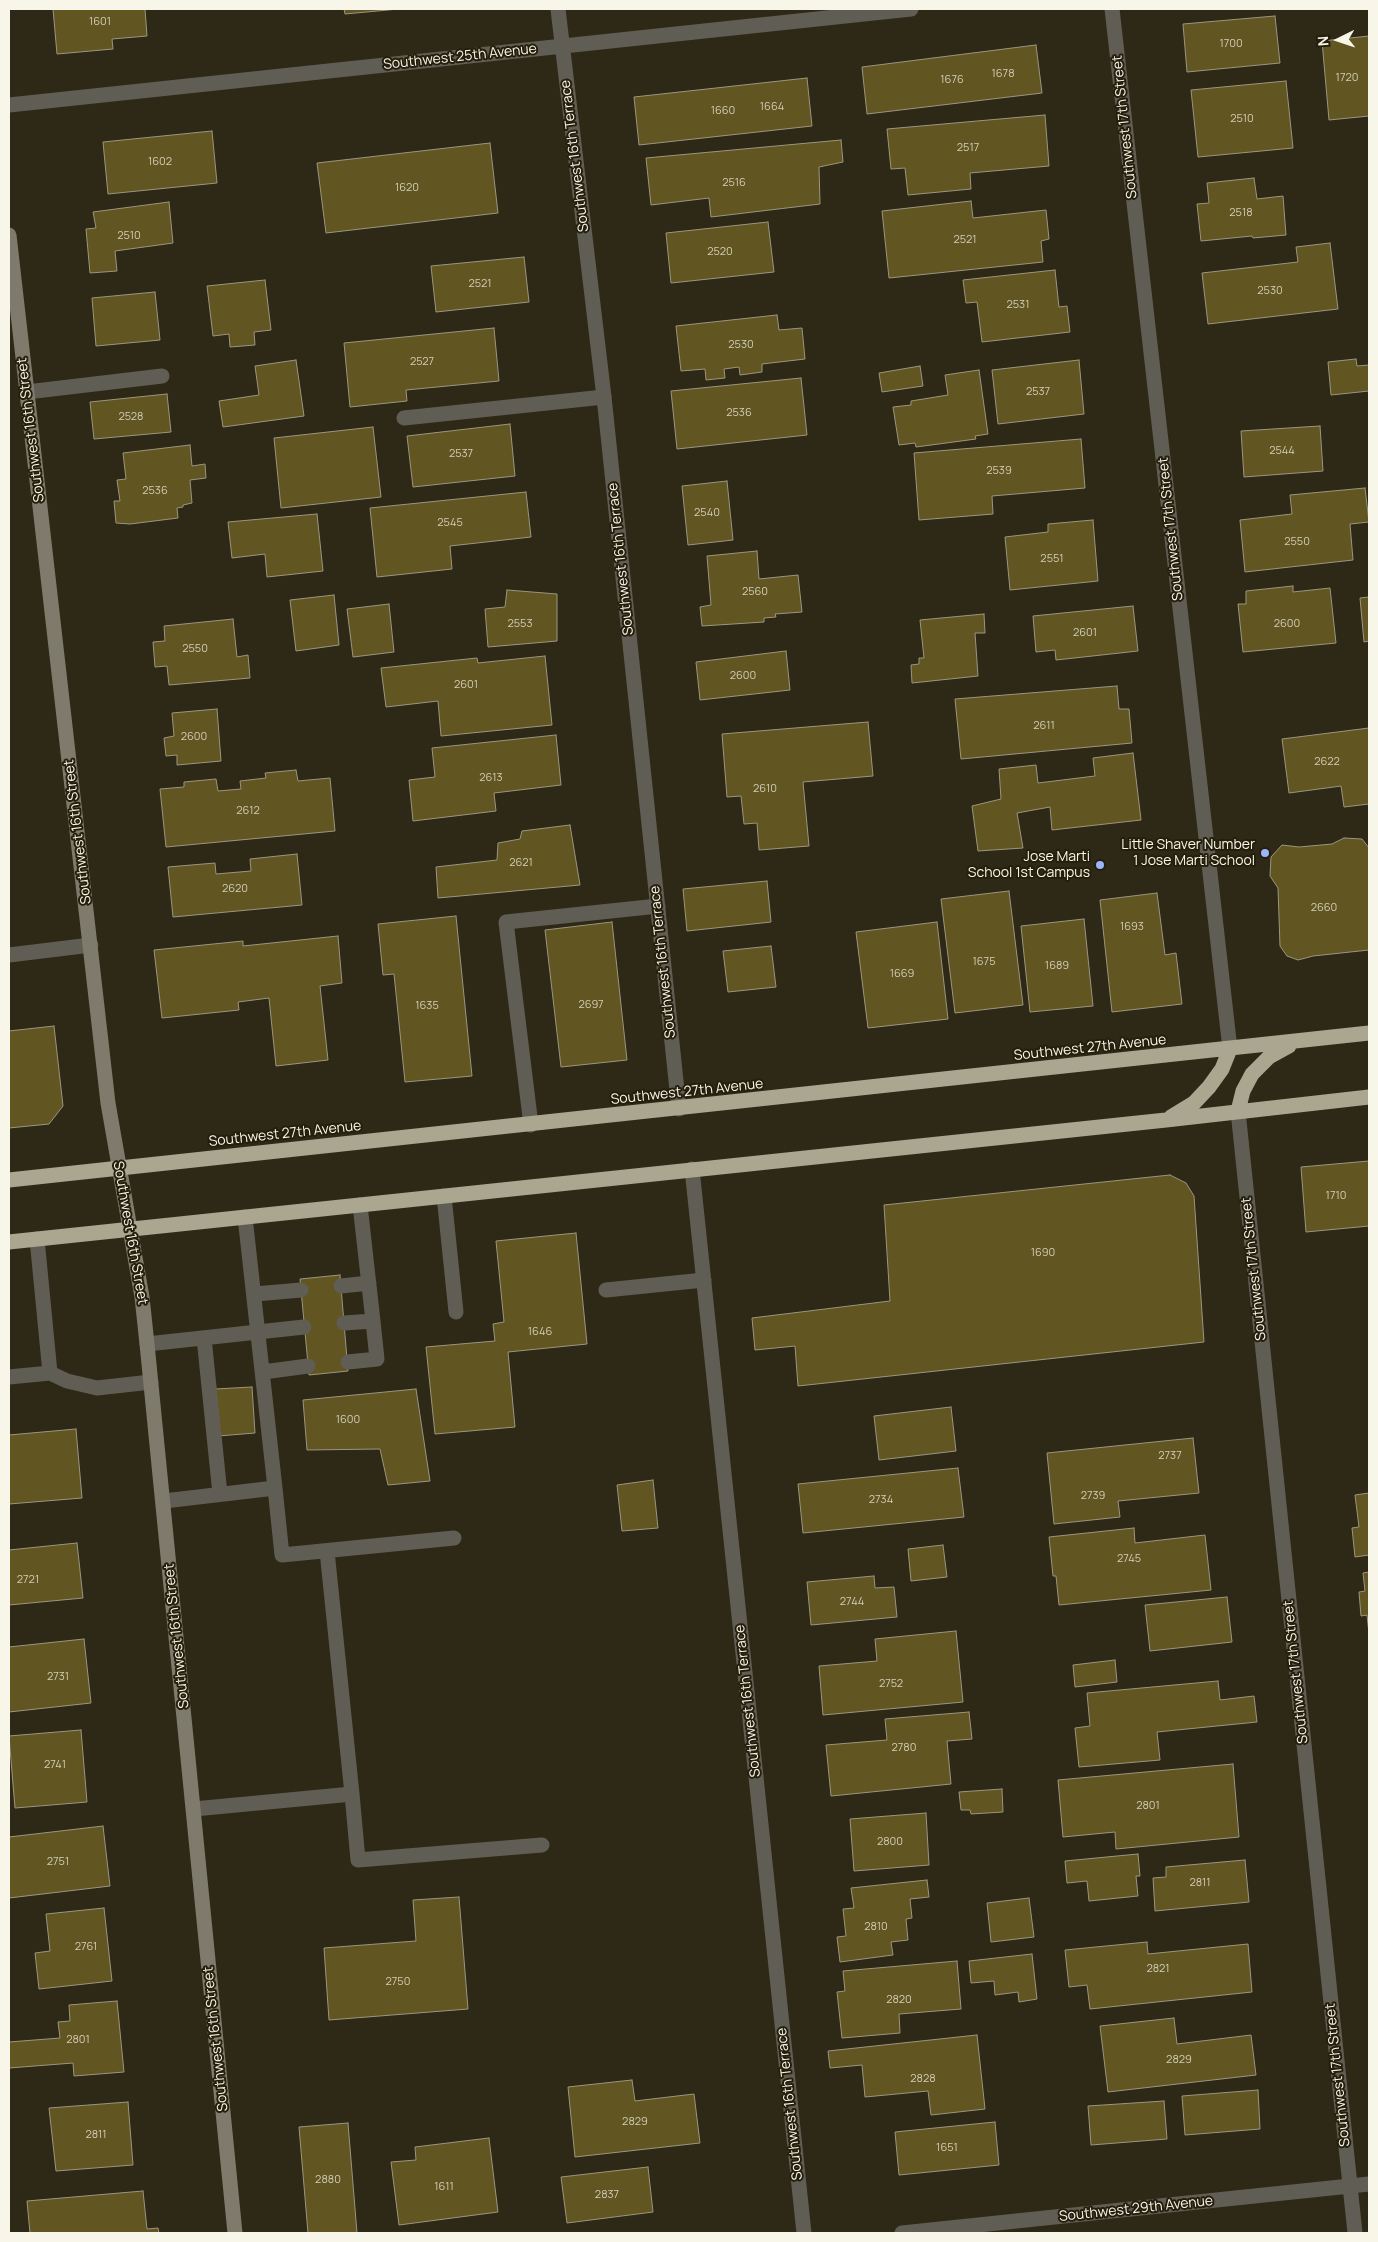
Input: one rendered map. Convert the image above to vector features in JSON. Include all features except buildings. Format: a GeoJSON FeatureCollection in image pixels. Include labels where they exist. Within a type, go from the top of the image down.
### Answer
{"type":"FeatureCollection","features":[{"type":"Feature","properties":{"kind":"highway","name":"Southwest 27th Avenue"},"geometry":{"type":"LineString","coordinates":[[9,1180],[1369,1033]]}},
{"type":"Feature","properties":{"kind":"highway"},"geometry":{"type":"LineString","coordinates":[[1238,1111],[1243,1091],[1252,1074],[1269,1057],[1297,1042]]}},
{"type":"Feature","properties":{"kind":"highway"},"geometry":{"type":"LineString","coordinates":[[1166,1120],[1194,1103],[1209,1088],[1222,1069],[1230,1049]]}},
{"type":"Feature","properties":{"kind":"highway"},"geometry":{"type":"LineString","coordinates":[[9,1242],[1166,1120],[1369,1096]]}},
{"type":"Feature","properties":{"kind":"street","name":"Southwest 16th Terrace"},"geometry":{"type":"LineString","coordinates":[[558,9],[604,397],[679,1109]]}},
{"type":"Feature","properties":{"kind":"street","name":"Southwest 25th Avenue"},"geometry":{"type":"LineString","coordinates":[[9,105],[911,9]]}},
{"type":"Feature","properties":{"kind":"street","name":"Southwest 17th Street"},"geometry":{"type":"LineString","coordinates":[[1112,9],[1230,1049]]}},
{"type":"Feature","properties":{"kind":"street","name":"Southwest 16th Street"},"geometry":{"type":"LineString","coordinates":[[9,235],[108,1103],[130,1228],[147,1344],[164,1500],[235,2233]]}},
{"type":"Feature","properties":{"kind":"street"},"geometry":{"type":"LineString","coordinates":[[27,392],[162,376]]}},
{"type":"Feature","properties":{"kind":"street"},"geometry":{"type":"LineString","coordinates":[[404,418],[604,397]]}},
{"type":"Feature","properties":{"kind":"street"},"geometry":{"type":"LineString","coordinates":[[531,1125],[506,922],[658,906]]}},
{"type":"Feature","properties":{"kind":"street"},"geometry":{"type":"LineString","coordinates":[[9,955],[91,945]]}},
{"type":"Feature","properties":{"kind":"street","name":"Southwest 17th Street"},"geometry":{"type":"LineString","coordinates":[[1238,1111],[1354,2233]]}},
{"type":"Feature","properties":{"kind":"street","name":"Southwest 16th Terrace"},"geometry":{"type":"LineString","coordinates":[[692,1169],[804,2233]]}},
{"type":"Feature","properties":{"kind":"street"},"geometry":{"type":"LineString","coordinates":[[444,1196],[456,1312]]}},
{"type":"Feature","properties":{"kind":"street"},"geometry":{"type":"LineString","coordinates":[[348,1362],[377,1359],[360,1205]]}},
{"type":"Feature","properties":{"kind":"street"},"geometry":{"type":"LineString","coordinates":[[245,1217],[282,1555],[454,1538]]}},
{"type":"Feature","properties":{"kind":"street"},"geometry":{"type":"LineString","coordinates":[[37,1239],[50,1373]]}},
{"type":"Feature","properties":{"kind":"street"},"geometry":{"type":"LineString","coordinates":[[606,1290],[704,1280]]}},
{"type":"Feature","properties":{"kind":"street"},"geometry":{"type":"LineString","coordinates":[[341,1286],[369,1283]]}},
{"type":"Feature","properties":{"kind":"street"},"geometry":{"type":"LineString","coordinates":[[254,1294],[301,1290]]}},
{"type":"Feature","properties":{"kind":"street"},"geometry":{"type":"LineString","coordinates":[[344,1323],[373,1321]]}},
{"type":"Feature","properties":{"kind":"street"},"geometry":{"type":"LineString","coordinates":[[147,1344],[304,1327]]}},
{"type":"Feature","properties":{"kind":"street"},"geometry":{"type":"LineString","coordinates":[[204,1338],[220,1494]]}},
{"type":"Feature","properties":{"kind":"street"},"geometry":{"type":"LineString","coordinates":[[263,1372],[308,1366]]}},
{"type":"Feature","properties":{"kind":"street"},"geometry":{"type":"LineString","coordinates":[[9,1377],[50,1373],[67,1381],[97,1388],[151,1382]]}},
{"type":"Feature","properties":{"kind":"street"},"geometry":{"type":"LineString","coordinates":[[164,1500],[275,1488]]}},
{"type":"Feature","properties":{"kind":"street"},"geometry":{"type":"LineString","coordinates":[[327,1551],[358,1860],[542,1845]]}},
{"type":"Feature","properties":{"kind":"street"},"geometry":{"type":"LineString","coordinates":[[194,1809],[352,1794]]}},
{"type":"Feature","properties":{"kind":"street","name":"Southwest 29th Avenue"},"geometry":{"type":"LineString","coordinates":[[902,2233],[1369,2184]]}},
{"type":"Feature","properties":{"kind":"place","name":"Little Shaver Number 1 Jose Marti School"},"geometry":{"type":"Point","coordinates":[1265,853]}},
{"type":"Feature","properties":{"kind":"place","name":"Jose Marti School 1st Campus"},"geometry":{"type":"Point","coordinates":[1100,865]}}]}
